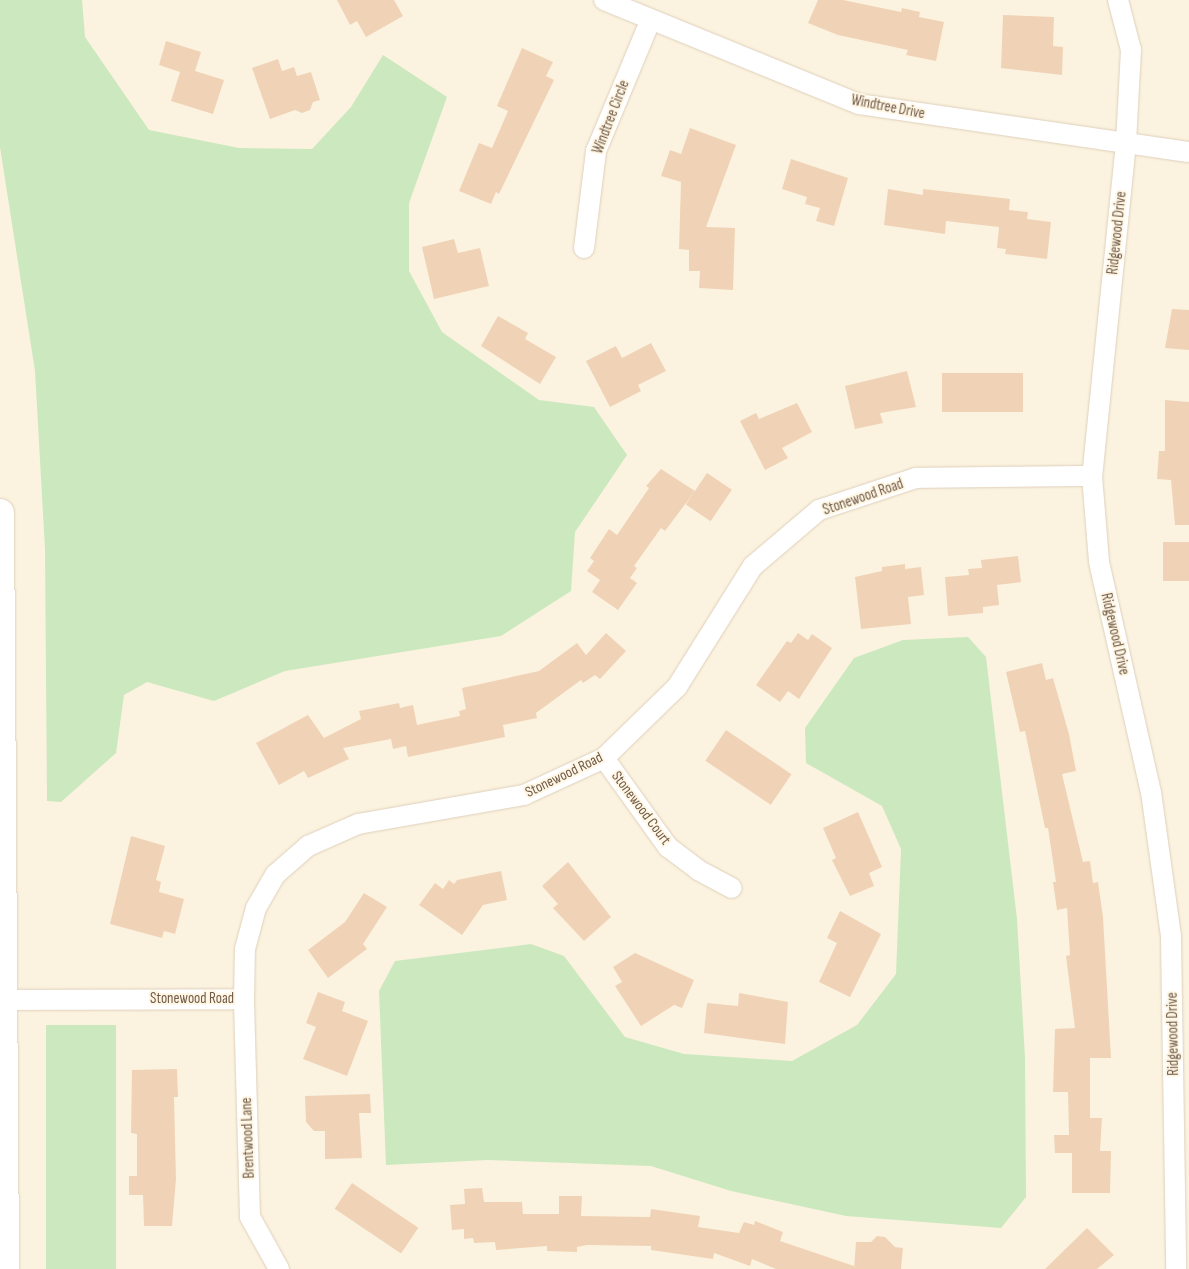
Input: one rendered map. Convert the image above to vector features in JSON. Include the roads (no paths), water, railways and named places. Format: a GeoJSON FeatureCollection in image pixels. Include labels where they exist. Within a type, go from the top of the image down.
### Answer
{"type":"FeatureCollection","features":[{"type":"Feature","properties":{"kind":"street","name":"Windtree Drive"},"geometry":{"type":"LineString","coordinates":[[604,0],[650,21],[859,104],[1189,152]]}},
{"type":"Feature","properties":{"kind":"street","name":"Ridgewood Drive"},"geometry":{"type":"LineString","coordinates":[[1118,0],[1131,50],[1126,143],[1092,476],[1099,562],[1151,792],[1171,937],[1176,1269]]}},
{"type":"Feature","properties":{"kind":"street","name":"Windtree Circle"},"geometry":{"type":"LineString","coordinates":[[584,248],[596,151],[650,21]]}},
{"type":"Feature","properties":{"kind":"street","name":"Stonewood Road"},"geometry":{"type":"LineString","coordinates":[[4,1000],[244,999],[245,949],[256,908],[276,874],[308,846],[358,824],[524,795],[604,758],[677,688],[753,566],[818,510],[916,478],[1092,476]]}},
{"type":"Feature","properties":{"kind":"street"},"geometry":{"type":"LineString","coordinates":[[0,513],[5,1269]]}},
{"type":"Feature","properties":{"kind":"street","name":"Stonewood Court"},"geometry":{"type":"LineString","coordinates":[[604,758],[668,847],[698,870],[732,888]]}},
{"type":"Feature","properties":{"kind":"street","name":"Brentwood Lane"},"geometry":{"type":"LineString","coordinates":[[244,999],[250,1217],[279,1269]]}}]}
